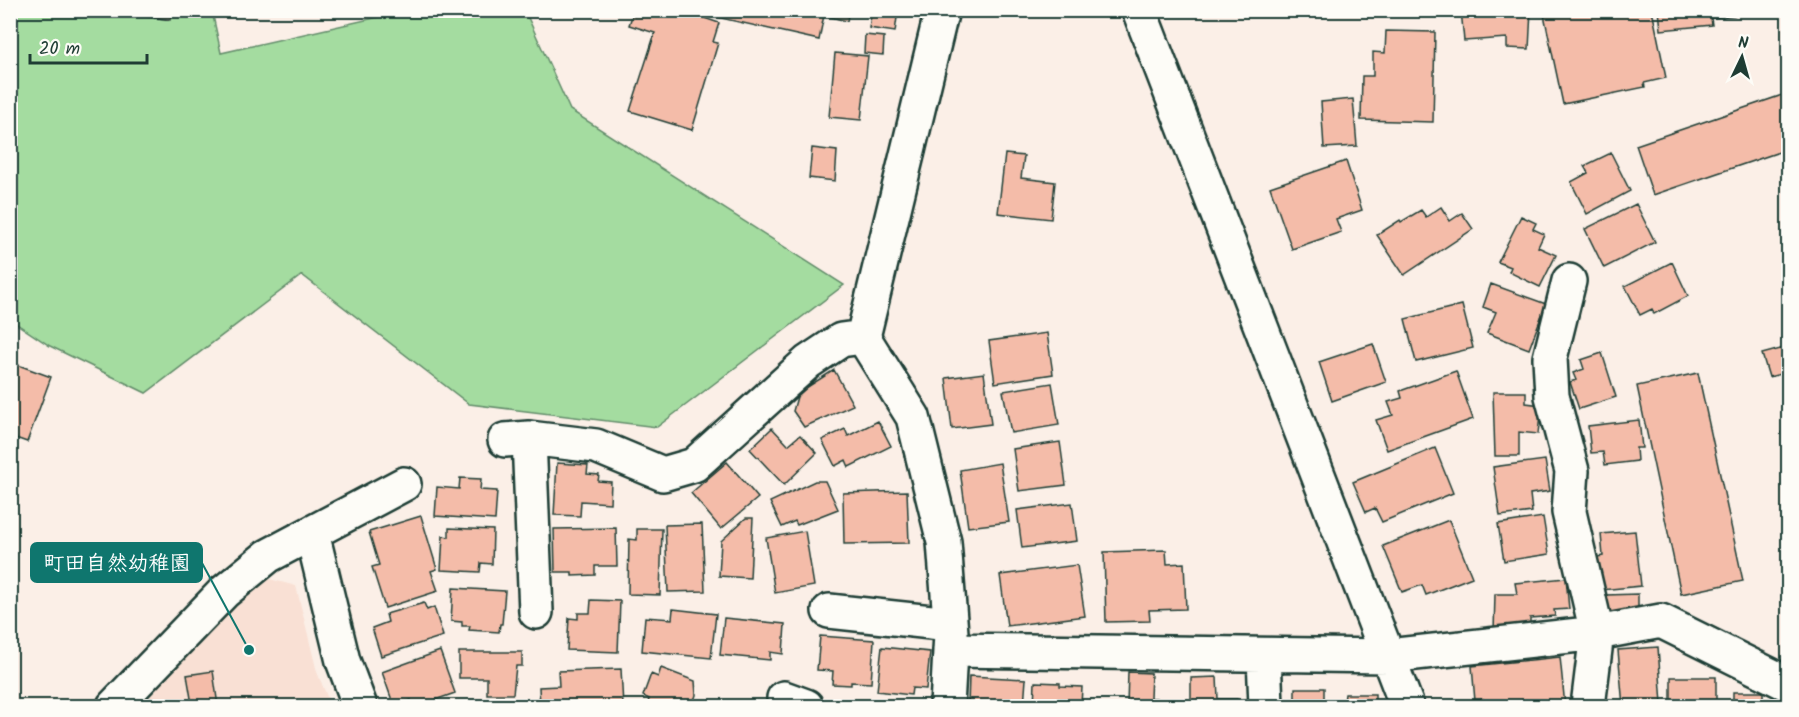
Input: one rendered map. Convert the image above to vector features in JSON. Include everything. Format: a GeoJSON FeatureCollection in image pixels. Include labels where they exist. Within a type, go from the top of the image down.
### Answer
{"type":"FeatureCollection","features":[{"type":"Feature","properties":{"kind":"street"},"geometry":{"type":"LineString","coordinates":[[942,10],[863,337],[913,417],[944,542],[950,637],[947,706]]}},
{"type":"Feature","properties":{"kind":"street"},"geometry":{"type":"LineString","coordinates":[[1138,10],[1407,706]]}},
{"type":"Feature","properties":{"kind":"street"},"geometry":{"type":"LineString","coordinates":[[1569,281],[1550,358],[1552,396],[1572,471],[1569,512],[1597,633],[1588,706]]}},
{"type":"Feature","properties":{"kind":"street"},"geometry":{"type":"LineString","coordinates":[[536,612],[517,439],[596,446],[663,474],[694,465],[808,362],[841,340],[863,337]]}},
{"type":"Feature","properties":{"kind":"street"},"geometry":{"type":"LineString","coordinates":[[114,706],[224,592],[268,556],[404,484]]}},
{"type":"Feature","properties":{"kind":"street"},"geometry":{"type":"LineString","coordinates":[[312,533],[343,661],[360,706]]}},
{"type":"Feature","properties":{"kind":"street"},"geometry":{"type":"LineString","coordinates":[[829,611],[950,637],[1264,656],[1388,656],[1597,633],[1661,621],[1788,684]]}},
{"type":"Feature","properties":{"kind":"street"},"geometry":{"type":"LineString","coordinates":[[1264,656],[1266,706]]}},
{"type":"Feature","properties":{"kind":"shaded area"},"geometry":{"type":"Polygon","coordinates":[[[262,577],[296,586],[317,672],[331,706],[133,706],[262,577]]]}},
{"type":"Feature","properties":{"kind":"green space"},"geometry":{"type":"Polygon","coordinates":[[[10,11],[212,11],[221,53],[405,11],[525,11],[570,110],[844,285],[657,427],[469,404],[302,275],[146,393],[50,346],[11,320],[10,11]]]}},
{"type":"Feature","properties":{"kind":"building"},"geometry":{"type":"Polygon","coordinates":[[[138,10],[172,10],[170,20],[138,15],[138,10]]]}},
{"type":"Feature","properties":{"kind":"building"},"geometry":{"type":"Polygon","coordinates":[[[634,10],[681,10],[719,23],[713,42],[718,43],[692,130],[630,111],[655,33],[629,25],[634,10]]]}},
{"type":"Feature","properties":{"kind":"building"},"geometry":{"type":"Polygon","coordinates":[[[713,10],[825,10],[819,40],[712,16],[713,10]]]}},
{"type":"Feature","properties":{"kind":"building"},"geometry":{"type":"Polygon","coordinates":[[[827,10],[849,10],[847,21],[826,16],[827,10]]]}},
{"type":"Feature","properties":{"kind":"building"},"geometry":{"type":"Polygon","coordinates":[[[872,10],[898,10],[895,32],[869,28],[872,10]]]}},
{"type":"Feature","properties":{"kind":"building"},"geometry":{"type":"Polygon","coordinates":[[[1461,10],[1531,10],[1529,49],[1507,48],[1507,38],[1464,41],[1461,10]]]}},
{"type":"Feature","properties":{"kind":"building"},"geometry":{"type":"Polygon","coordinates":[[[1543,10],[1652,10],[1666,78],[1644,83],[1645,87],[1563,104],[1543,10]]]}},
{"type":"Feature","properties":{"kind":"building"},"geometry":{"type":"Polygon","coordinates":[[[1659,10],[1736,10],[1737,15],[1711,18],[1712,25],[1661,30],[1659,10]]]}},
{"type":"Feature","properties":{"kind":"building"},"geometry":{"type":"Polygon","coordinates":[[[1386,31],[1435,32],[1433,122],[1361,120],[1362,76],[1373,76],[1373,52],[1385,53],[1386,31]]]}},
{"type":"Feature","properties":{"kind":"building"},"geometry":{"type":"Polygon","coordinates":[[[865,35],[884,37],[883,55],[864,53],[865,35]]]}},
{"type":"Feature","properties":{"kind":"building"},"geometry":{"type":"Polygon","coordinates":[[[835,53],[868,56],[861,120],[829,117],[835,53]]]}},
{"type":"Feature","properties":{"kind":"building"},"geometry":{"type":"Polygon","coordinates":[[[1788,93],[1788,149],[1653,195],[1636,145],[1788,93]]]}},
{"type":"Feature","properties":{"kind":"building"},"geometry":{"type":"Polygon","coordinates":[[[1353,99],[1357,146],[1324,148],[1321,102],[1353,99]]]}},
{"type":"Feature","properties":{"kind":"building"},"geometry":{"type":"Polygon","coordinates":[[[812,148],[837,151],[835,181],[809,178],[812,148]]]}},
{"type":"Feature","properties":{"kind":"building"},"geometry":{"type":"Polygon","coordinates":[[[1611,153],[1630,191],[1587,214],[1571,182],[1588,173],[1584,166],[1611,153]]]}},
{"type":"Feature","properties":{"kind":"building"},"geometry":{"type":"Polygon","coordinates":[[[1005,154],[1024,156],[1021,178],[1055,182],[1051,219],[998,213],[1005,154]]]}},
{"type":"Feature","properties":{"kind":"building"},"geometry":{"type":"Polygon","coordinates":[[[1346,161],[1362,210],[1336,219],[1341,232],[1292,249],[1270,187],[1346,161]]]}},
{"type":"Feature","properties":{"kind":"building"},"geometry":{"type":"Polygon","coordinates":[[[1636,204],[1655,242],[1604,268],[1585,229],[1636,204]]]}},
{"type":"Feature","properties":{"kind":"building"},"geometry":{"type":"Polygon","coordinates":[[[1441,207],[1450,221],[1462,213],[1473,229],[1404,275],[1377,235],[1421,210],[1426,217],[1441,207]]]}},
{"type":"Feature","properties":{"kind":"building"},"geometry":{"type":"Polygon","coordinates":[[[1521,216],[1536,223],[1533,229],[1544,234],[1538,247],[1556,255],[1540,287],[1509,272],[1511,267],[1498,262],[1521,216]]]}},
{"type":"Feature","properties":{"kind":"building"},"geometry":{"type":"Polygon","coordinates":[[[1672,262],[1688,296],[1654,314],[1652,309],[1640,315],[1625,286],[1672,262]]]}},
{"type":"Feature","properties":{"kind":"building"},"geometry":{"type":"Polygon","coordinates":[[[1491,284],[1546,304],[1529,349],[1487,333],[1496,312],[1483,307],[1491,284]]]}},
{"type":"Feature","properties":{"kind":"building"},"geometry":{"type":"Polygon","coordinates":[[[1462,305],[1473,348],[1416,362],[1405,319],[1462,305]]]}},
{"type":"Feature","properties":{"kind":"building"},"geometry":{"type":"Polygon","coordinates":[[[1047,333],[1053,374],[995,383],[989,341],[1047,333]]]}},
{"type":"Feature","properties":{"kind":"building"},"geometry":{"type":"Polygon","coordinates":[[[1373,344],[1386,382],[1332,401],[1319,362],[1373,344]]]}},
{"type":"Feature","properties":{"kind":"building"},"geometry":{"type":"Polygon","coordinates":[[[1788,347],[1788,390],[1785,391],[1781,374],[1769,377],[1762,354],[1788,347]]]}},
{"type":"Feature","properties":{"kind":"building"},"geometry":{"type":"Polygon","coordinates":[[[1602,353],[1616,397],[1579,409],[1570,382],[1576,380],[1573,373],[1584,369],[1581,360],[1602,353]]]}},
{"type":"Feature","properties":{"kind":"building"},"geometry":{"type":"Polygon","coordinates":[[[10,362],[51,377],[27,442],[10,436],[10,362]]]}},
{"type":"Feature","properties":{"kind":"building"},"geometry":{"type":"Polygon","coordinates":[[[834,370],[853,405],[804,427],[793,411],[798,393],[834,370]]]}},
{"type":"Feature","properties":{"kind":"building"},"geometry":{"type":"Polygon","coordinates":[[[1456,371],[1473,419],[1387,450],[1376,420],[1393,415],[1388,402],[1402,398],[1400,391],[1456,371]]]}},
{"type":"Feature","properties":{"kind":"building"},"geometry":{"type":"Polygon","coordinates":[[[984,373],[991,424],[952,429],[946,378],[984,373]]]}},
{"type":"Feature","properties":{"kind":"building"},"geometry":{"type":"Polygon","coordinates":[[[1698,373],[1743,581],[1681,594],[1637,386],[1698,373]]]}},
{"type":"Feature","properties":{"kind":"building"},"geometry":{"type":"Polygon","coordinates":[[[1052,383],[1059,425],[1011,433],[1003,391],[1052,383]]]}},
{"type":"Feature","properties":{"kind":"building"},"geometry":{"type":"Polygon","coordinates":[[[1493,392],[1526,392],[1526,403],[1541,405],[1538,434],[1519,432],[1519,456],[1495,456],[1493,392]]]}},
{"type":"Feature","properties":{"kind":"building"},"geometry":{"type":"Polygon","coordinates":[[[1639,420],[1642,448],[1636,448],[1637,461],[1605,465],[1603,452],[1591,453],[1588,426],[1639,420]]]}},
{"type":"Feature","properties":{"kind":"building"},"geometry":{"type":"Polygon","coordinates":[[[878,421],[891,446],[849,467],[846,460],[835,466],[822,440],[845,429],[848,436],[878,421]]]}},
{"type":"Feature","properties":{"kind":"building"},"geometry":{"type":"Polygon","coordinates":[[[772,428],[788,445],[800,435],[817,453],[784,485],[750,449],[772,428]]]}},
{"type":"Feature","properties":{"kind":"building"},"geometry":{"type":"Polygon","coordinates":[[[1060,442],[1066,485],[1019,491],[1013,449],[1060,442]]]}},
{"type":"Feature","properties":{"kind":"building"},"geometry":{"type":"Polygon","coordinates":[[[1435,448],[1453,493],[1382,522],[1375,508],[1366,512],[1353,482],[1435,448]]]}},
{"type":"Feature","properties":{"kind":"building"},"geometry":{"type":"Polygon","coordinates":[[[1545,460],[1550,491],[1530,494],[1532,512],[1500,516],[1493,467],[1545,460]]]}},
{"type":"Feature","properties":{"kind":"building"},"geometry":{"type":"Polygon","coordinates":[[[727,462],[758,498],[721,529],[691,493],[727,462]]]}},
{"type":"Feature","properties":{"kind":"building"},"geometry":{"type":"Polygon","coordinates":[[[557,463],[588,465],[587,474],[599,475],[598,481],[611,482],[610,503],[581,501],[580,516],[554,515],[557,463]]]}},
{"type":"Feature","properties":{"kind":"building"},"geometry":{"type":"Polygon","coordinates":[[[1000,463],[1009,522],[968,527],[960,470],[1000,463]]]}},
{"type":"Feature","properties":{"kind":"building"},"geometry":{"type":"Polygon","coordinates":[[[460,478],[481,479],[480,490],[497,491],[495,520],[435,516],[437,487],[459,489],[460,478]]]}},
{"type":"Feature","properties":{"kind":"building"},"geometry":{"type":"Polygon","coordinates":[[[815,481],[825,481],[838,509],[797,525],[795,521],[782,527],[770,502],[815,481]]]}},
{"type":"Feature","properties":{"kind":"building"},"geometry":{"type":"Polygon","coordinates":[[[907,491],[909,543],[844,544],[843,493],[907,491]]]}},
{"type":"Feature","properties":{"kind":"building"},"geometry":{"type":"Polygon","coordinates":[[[1072,503],[1077,541],[1022,548],[1017,510],[1072,503]]]}},
{"type":"Feature","properties":{"kind":"building"},"geometry":{"type":"Polygon","coordinates":[[[421,516],[437,569],[431,571],[438,591],[385,608],[372,567],[379,565],[369,532],[421,516]]]}},
{"type":"Feature","properties":{"kind":"building"},"geometry":{"type":"Polygon","coordinates":[[[1543,517],[1549,554],[1504,561],[1498,524],[1543,517]]]}},
{"type":"Feature","properties":{"kind":"building"},"geometry":{"type":"Polygon","coordinates":[[[746,518],[753,518],[750,578],[719,576],[721,541],[746,518]]]}},
{"type":"Feature","properties":{"kind":"building"},"geometry":{"type":"Polygon","coordinates":[[[1449,520],[1472,577],[1426,595],[1422,585],[1402,592],[1383,546],[1449,520]]]}},
{"type":"Feature","properties":{"kind":"building"},"geometry":{"type":"Polygon","coordinates":[[[702,524],[705,591],[668,592],[665,525],[702,524]]]}},
{"type":"Feature","properties":{"kind":"building"},"geometry":{"type":"Polygon","coordinates":[[[449,528],[493,530],[492,564],[481,563],[480,572],[441,570],[443,536],[449,537],[449,528]]]}},
{"type":"Feature","properties":{"kind":"building"},"geometry":{"type":"Polygon","coordinates":[[[616,528],[617,566],[595,566],[595,575],[572,576],[572,572],[555,572],[554,529],[616,528]]]}},
{"type":"Feature","properties":{"kind":"building"},"geometry":{"type":"Polygon","coordinates":[[[637,529],[662,529],[660,595],[628,594],[629,539],[637,540],[637,529]]]}},
{"type":"Feature","properties":{"kind":"building"},"geometry":{"type":"Polygon","coordinates":[[[805,531],[814,586],[775,593],[766,538],[805,531]]]}},
{"type":"Feature","properties":{"kind":"building"},"geometry":{"type":"Polygon","coordinates":[[[1635,531],[1641,586],[1601,590],[1597,557],[1603,556],[1601,534],[1635,531]]]}},
{"type":"Feature","properties":{"kind":"building"},"geometry":{"type":"Polygon","coordinates":[[[1166,550],[1167,564],[1184,563],[1186,609],[1149,610],[1150,621],[1106,622],[1104,552],[1166,550]]]}},
{"type":"Feature","properties":{"kind":"building"},"geometry":{"type":"Polygon","coordinates":[[[1077,565],[1085,616],[1007,626],[1000,575],[1077,565]]]}},
{"type":"Feature","properties":{"kind":"building"},"geometry":{"type":"Polygon","coordinates":[[[1566,578],[1569,609],[1554,610],[1555,616],[1530,618],[1530,633],[1494,632],[1495,594],[1517,594],[1515,583],[1566,578]]]}},
{"type":"Feature","properties":{"kind":"building"},"geometry":{"type":"Polygon","coordinates":[[[453,588],[505,591],[502,624],[500,624],[499,632],[469,630],[470,626],[462,626],[462,622],[451,621],[453,588]]]}},
{"type":"Feature","properties":{"kind":"building"},"geometry":{"type":"Polygon","coordinates":[[[1638,594],[1638,613],[1607,613],[1606,595],[1638,594]]]}},
{"type":"Feature","properties":{"kind":"building"},"geometry":{"type":"Polygon","coordinates":[[[591,600],[620,601],[618,652],[567,650],[569,618],[578,619],[578,613],[590,613],[591,600]]]}},
{"type":"Feature","properties":{"kind":"building"},"geometry":{"type":"Polygon","coordinates":[[[424,603],[427,610],[434,607],[443,636],[381,656],[372,628],[388,622],[386,614],[424,603]]]}},
{"type":"Feature","properties":{"kind":"building"},"geometry":{"type":"Polygon","coordinates":[[[673,609],[716,614],[711,658],[642,651],[645,617],[672,619],[673,609]]]}},
{"type":"Feature","properties":{"kind":"building"},"geometry":{"type":"Polygon","coordinates":[[[724,618],[785,624],[783,654],[770,652],[770,660],[720,655],[724,618]]]}},
{"type":"Feature","properties":{"kind":"building"},"geometry":{"type":"Polygon","coordinates":[[[820,636],[874,640],[871,683],[832,684],[833,671],[817,670],[820,636]]]}},
{"type":"Feature","properties":{"kind":"building"},"geometry":{"type":"Polygon","coordinates":[[[882,647],[930,652],[926,689],[912,688],[911,695],[877,691],[882,647]]]}},
{"type":"Feature","properties":{"kind":"building"},"geometry":{"type":"Polygon","coordinates":[[[1658,647],[1662,704],[1623,706],[1618,650],[1658,647]]]}},
{"type":"Feature","properties":{"kind":"building"},"geometry":{"type":"Polygon","coordinates":[[[440,651],[455,693],[418,706],[414,706],[411,700],[394,706],[382,672],[440,651]]]}},
{"type":"Feature","properties":{"kind":"building"},"geometry":{"type":"Polygon","coordinates":[[[459,652],[522,652],[522,666],[516,666],[513,694],[487,694],[487,678],[459,678],[459,652]]]}},
{"type":"Feature","properties":{"kind":"building"},"geometry":{"type":"Polygon","coordinates":[[[1560,657],[1565,706],[1484,706],[1483,699],[1475,701],[1472,666],[1560,657]]]}},
{"type":"Feature","properties":{"kind":"building"},"geometry":{"type":"Polygon","coordinates":[[[661,668],[695,681],[696,695],[692,706],[647,706],[649,699],[643,696],[651,674],[658,677],[661,668]]]}},
{"type":"Feature","properties":{"kind":"building"},"geometry":{"type":"Polygon","coordinates":[[[621,669],[623,706],[540,706],[539,687],[559,686],[558,671],[621,669]]]}},
{"type":"Feature","properties":{"kind":"building"},"geometry":{"type":"Polygon","coordinates":[[[213,671],[218,706],[175,706],[192,704],[187,675],[213,671]]]}},
{"type":"Feature","properties":{"kind":"building"},"geometry":{"type":"Polygon","coordinates":[[[1128,672],[1151,673],[1150,698],[1156,698],[1156,706],[1127,706],[1128,672]]]}},
{"type":"Feature","properties":{"kind":"building"},"geometry":{"type":"Polygon","coordinates":[[[969,676],[1026,679],[1024,706],[968,706],[969,676]]]}},
{"type":"Feature","properties":{"kind":"building"},"geometry":{"type":"Polygon","coordinates":[[[1217,677],[1218,699],[1237,699],[1238,706],[1191,706],[1191,678],[1217,677]]]}},
{"type":"Feature","properties":{"kind":"building"},"geometry":{"type":"Polygon","coordinates":[[[1671,677],[1716,677],[1716,706],[1671,706],[1671,677]]]}},
{"type":"Feature","properties":{"kind":"building"},"geometry":{"type":"Polygon","coordinates":[[[1035,682],[1082,687],[1081,706],[1034,706],[1035,682]]]}},
{"type":"Feature","properties":{"kind":"building"},"geometry":{"type":"Polygon","coordinates":[[[1295,688],[1324,688],[1324,706],[1286,706],[1286,702],[1295,702],[1295,688]]]}},
{"type":"Feature","properties":{"kind":"building"},"geometry":{"type":"Polygon","coordinates":[[[1733,692],[1763,692],[1763,704],[1776,706],[1722,706],[1722,704],[1733,703],[1733,692]]]}},
{"type":"Feature","properties":{"kind":"building"},"geometry":{"type":"Polygon","coordinates":[[[1345,694],[1375,694],[1375,706],[1336,706],[1336,702],[1344,702],[1345,694]]]}},
{"type":"Feature","properties":{"kind":"place","name":"町田自然幼稚園"},"geometry":{"type":"Point","coordinates":[249,650]}}]}
